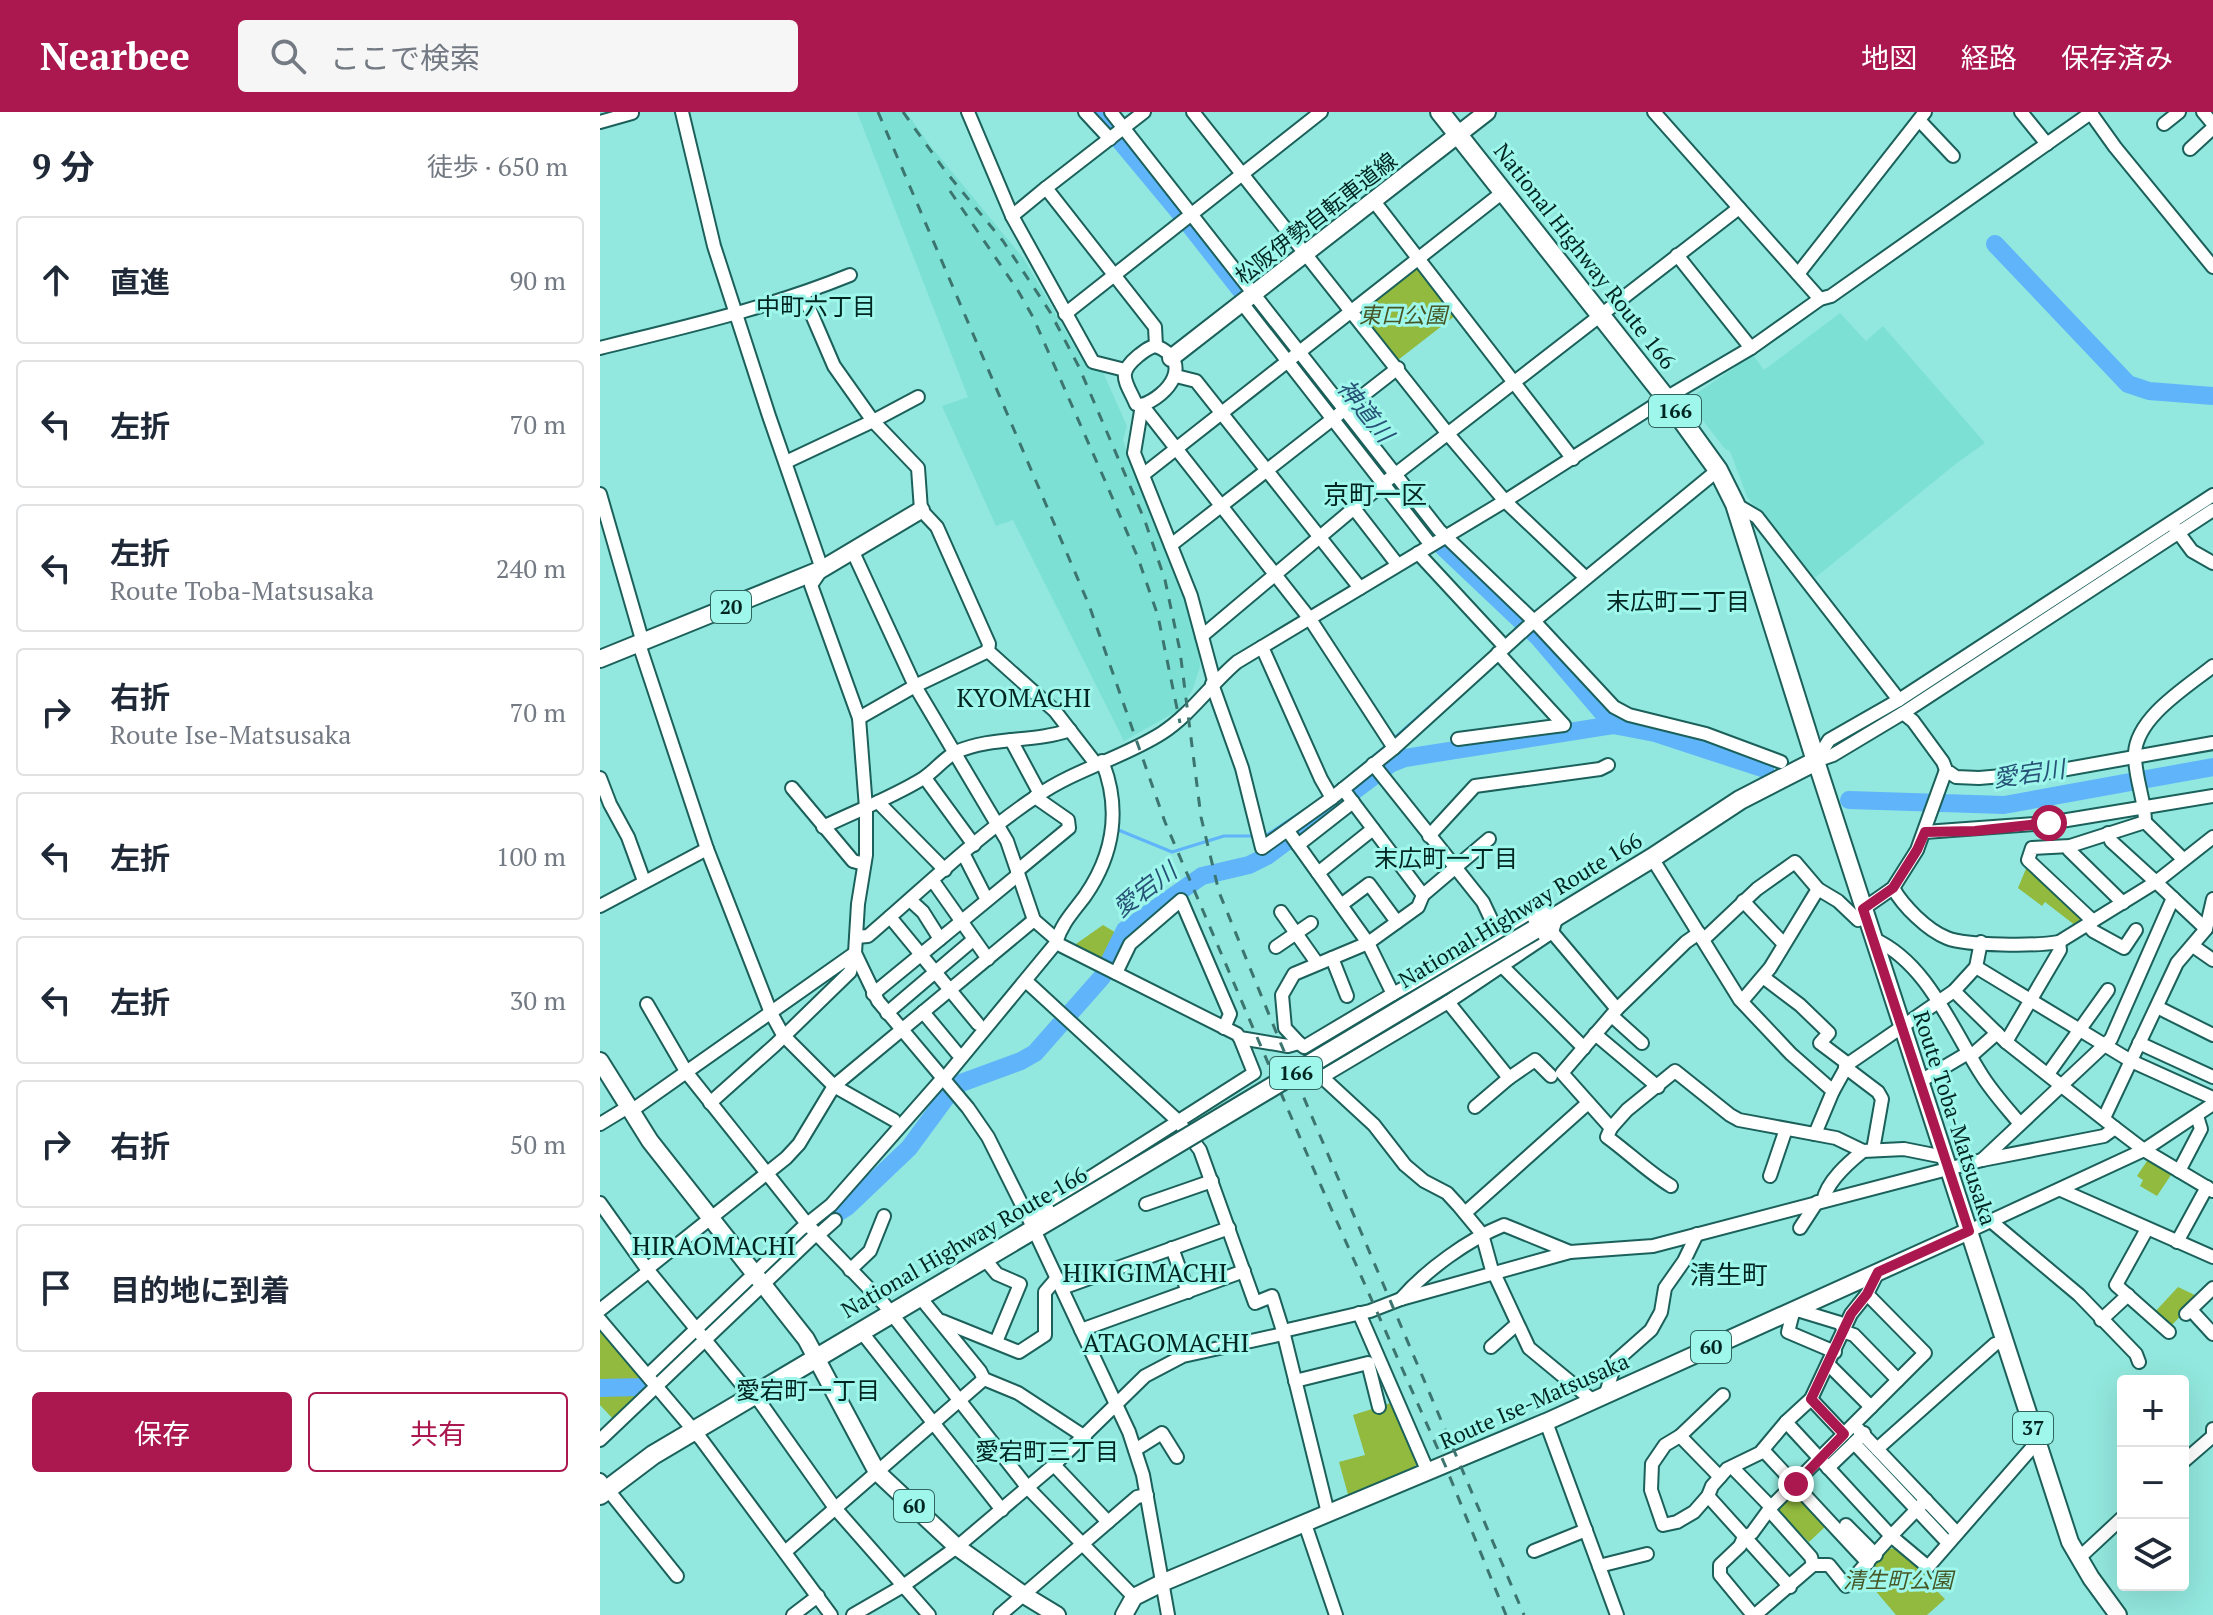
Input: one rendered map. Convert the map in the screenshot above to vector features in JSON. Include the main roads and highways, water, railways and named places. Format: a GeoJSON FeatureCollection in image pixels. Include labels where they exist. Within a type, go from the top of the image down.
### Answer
{"type":"FeatureCollection","features":[{"type":"Feature","properties":{"kind":"highway","name":"National Highway Route 166"},"geometry":{"type":"LineString","coordinates":[[602,1488],[984,1258],[1031,1223],[1058,1215],[1548,926],[1740,800],[1816,761],[1735,504],[1718,470],[1602,315],[1440,112]]}},
{"type":"Feature","properties":{"kind":"main road","name":"松阪伊勢自転車道線"},"geometry":{"type":"LineString","coordinates":[[1171,358],[1487,112]]}},
{"type":"Feature","properties":{"kind":"main road","name":"20"},"geometry":{"type":"LineString","coordinates":[[600,659],[822,569],[921,510]]}},
{"type":"Feature","properties":{"kind":"main road","name":"Route Toba-Matsusaka"},"geometry":{"type":"LineString","coordinates":[[1816,761],[2070,1542],[2118,1615]]}},
{"type":"Feature","properties":{"kind":"main road","name":"60"},"geometry":{"type":"LineString","coordinates":[[600,1061],[650,1141],[806,1339],[877,1472],[957,1547],[1057,1615]]}},
{"type":"Feature","properties":{"kind":"main road","name":"Route Ise-Matsusaka"},"geometry":{"type":"LineString","coordinates":[[1124,1615],[1134,1597],[1164,1582],[1546,1422],[1969,1231]]}},
{"type":"Feature","properties":{"kind":"waterway","name":"神道川"},"geometry":{"type":"LineString","coordinates":[[1096,112],[1180,213],[1443,547],[1538,637],[1613,725]]}},
{"type":"Feature","properties":{"kind":"waterway"},"geometry":{"type":"LineString","coordinates":[[1995,244],[2128,384],[2149,391],[2213,396]]}},
{"type":"Feature","properties":{"kind":"waterway"},"geometry":{"type":"LineString","coordinates":[[1512,633],[1523,623]]}},
{"type":"Feature","properties":{"kind":"waterway"},"geometry":{"type":"LineString","coordinates":[[1392,740],[1482,660]]}},
{"type":"Feature","properties":{"kind":"waterway","name":"愛宕川"},"geometry":{"type":"LineString","coordinates":[[600,1388],[641,1387],[652,1381],[808,1232],[847,1207],[909,1148],[945,1099],[961,1083],[1035,1053],[1102,977],[1125,930],[1202,876],[1249,865],[1267,856],[1390,764],[1405,758],[1613,725],[1655,733],[1765,769]]}},
{"type":"Feature","properties":{"kind":"waterway"},"geometry":{"type":"LineString","coordinates":[[1331,791],[1387,745]]}},
{"type":"Feature","properties":{"kind":"waterway","name":"愛宕川"},"geometry":{"type":"LineString","coordinates":[[1849,800],[2004,805],[2213,767]]}},
{"type":"Feature","properties":{"kind":"waterway"},"geometry":{"type":"LineString","coordinates":[[1265,836],[1309,807]]}},
{"type":"Feature","properties":{"kind":"waterway"},"geometry":{"type":"LineString","coordinates":[[1116,829],[1172,852],[1224,836],[1253,836]]}},
{"type":"Feature","properties":{"kind":"railway"},"geometry":{"type":"LineString","coordinates":[[878,112],[1089,605],[1165,822],[1310,1161],[1445,1465],[1506,1615]]}},
{"type":"Feature","properties":{"kind":"railway"},"geometry":{"type":"LineString","coordinates":[[903,112],[946,172],[1003,241],[1050,312],[1079,367],[1145,521],[1165,580],[1180,651],[1201,817],[1219,892],[1524,1615]]}},
{"type":"Feature","properties":{"kind":"railway"},"geometry":{"type":"LineString","coordinates":[[950,191],[1033,317],[1106,483],[1138,558],[1158,616],[1180,723]]}},
{"type":"Feature","properties":{"kind":"district","name":"中町六丁目"},"geometry":{"type":"Point","coordinates":[816,307]}},
{"type":"Feature","properties":{"kind":"district","name":"京町一区"},"geometry":{"type":"Point","coordinates":[1375,495]}},
{"type":"Feature","properties":{"kind":"district","name":"末広町二丁目"},"geometry":{"type":"Point","coordinates":[1678,602]}},
{"type":"Feature","properties":{"kind":"district","name":"KYOMACHI"},"geometry":{"type":"Point","coordinates":[1024,698]}},
{"type":"Feature","properties":{"kind":"district","name":"末広町一丁目"},"geometry":{"type":"Point","coordinates":[1446,859]}},
{"type":"Feature","properties":{"kind":"district","name":"HIRAOMACHI"},"geometry":{"type":"Point","coordinates":[714,1246]}},
{"type":"Feature","properties":{"kind":"district","name":"HIKIGIMACHI"},"geometry":{"type":"Point","coordinates":[1145,1273]}},
{"type":"Feature","properties":{"kind":"district","name":"清生町"},"geometry":{"type":"Point","coordinates":[1729,1275]}},
{"type":"Feature","properties":{"kind":"district","name":"ATAGOMACHI"},"geometry":{"type":"Point","coordinates":[1166,1343]}},
{"type":"Feature","properties":{"kind":"district","name":"愛宕町一丁目"},"geometry":{"type":"Point","coordinates":[808,1391]}},
{"type":"Feature","properties":{"kind":"district","name":"愛宕町三丁目"},"geometry":{"type":"Point","coordinates":[1047,1452]}},
{"type":"Feature","properties":{"kind":"park label","name":"東口公園"},"geometry":{"type":"Point","coordinates":[1403,315]}},
{"type":"Feature","properties":{"kind":"park label","name":"清生町公園"},"geometry":{"type":"Point","coordinates":[1898,1580]}}]}
